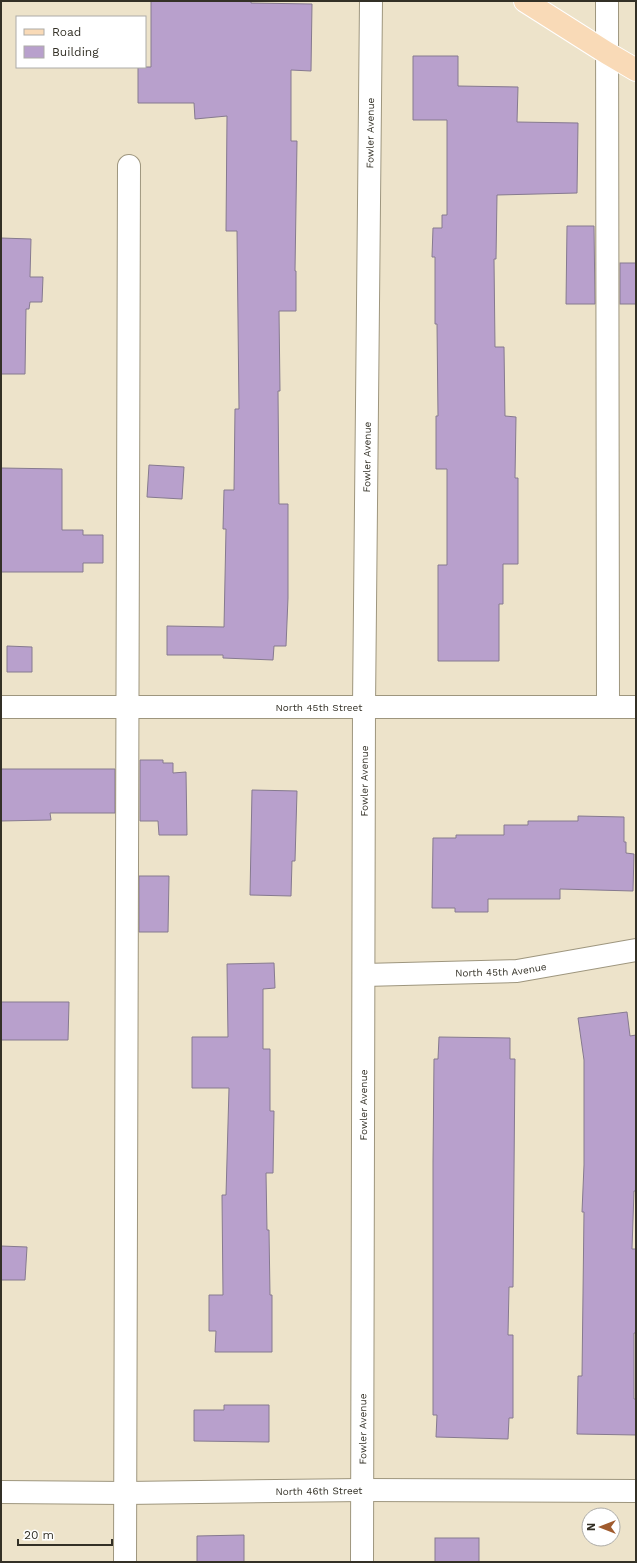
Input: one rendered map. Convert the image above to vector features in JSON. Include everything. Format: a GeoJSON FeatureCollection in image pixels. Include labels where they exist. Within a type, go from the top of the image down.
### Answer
{"type":"FeatureCollection","features":[{"type":"Feature","properties":{"kind":"main road"},"geometry":{"type":"LineString","coordinates":[[525,1],[636,70]]}},
{"type":"Feature","properties":{"kind":"street","name":"Fowler Avenue"},"geometry":{"type":"LineString","coordinates":[[362,1562],[364,707],[370,1]]}},
{"type":"Feature","properties":{"kind":"street"},"geometry":{"type":"LineString","coordinates":[[607,1],[608,707]]}},
{"type":"Feature","properties":{"kind":"street"},"geometry":{"type":"LineString","coordinates":[[125,1562],[129,166]]}},
{"type":"Feature","properties":{"kind":"street","name":"North 45th Street"},"geometry":{"type":"LineString","coordinates":[[1,707],[636,707]]}},
{"type":"Feature","properties":{"kind":"street","name":"North 45th Avenue"},"geometry":{"type":"LineString","coordinates":[[364,975],[517,971],[636,950]]}},
{"type":"Feature","properties":{"kind":"street","name":"North 46th Street"},"geometry":{"type":"LineString","coordinates":[[1,1492],[126,1493],[362,1490],[636,1491]]}},
{"type":"Feature","properties":{"kind":"building"},"geometry":{"type":"Polygon","coordinates":[[[151,1],[251,1],[251,3],[312,4],[311,71],[291,70],[291,141],[297,141],[295,271],[296,311],[279,311],[280,391],[278,391],[279,504],[288,504],[288,598],[286,646],[274,646],[273,660],[223,658],[223,655],[167,655],[167,626],[224,627],[226,529],[223,529],[224,490],[234,490],[235,409],[239,409],[237,231],[226,231],[227,116],[195,119],[194,103],[138,103],[138,68],[151,67],[151,1]]]}},
{"type":"Feature","properties":{"kind":"building"},"geometry":{"type":"Polygon","coordinates":[[[413,56],[458,56],[458,86],[518,87],[517,122],[578,123],[577,193],[497,195],[496,259],[494,259],[495,347],[504,347],[505,416],[516,417],[515,478],[518,478],[518,564],[503,564],[503,604],[499,604],[499,661],[438,661],[438,565],[447,565],[447,469],[436,469],[436,416],[438,416],[437,324],[435,324],[435,257],[432,257],[433,228],[442,228],[442,215],[447,215],[447,120],[413,120],[413,56]]]}},
{"type":"Feature","properties":{"kind":"building"},"geometry":{"type":"Polygon","coordinates":[[[567,226],[594,226],[595,304],[566,304],[567,226]]]}},
{"type":"Feature","properties":{"kind":"building"},"geometry":{"type":"Polygon","coordinates":[[[1,238],[31,239],[30,277],[43,277],[42,302],[30,302],[29,309],[26,309],[25,374],[1,374],[1,238]]]}},
{"type":"Feature","properties":{"kind":"building"},"geometry":{"type":"Polygon","coordinates":[[[620,263],[636,263],[636,304],[620,304],[620,263]]]}},
{"type":"Feature","properties":{"kind":"building"},"geometry":{"type":"Polygon","coordinates":[[[149,465],[184,467],[182,499],[147,497],[149,465]]]}},
{"type":"Feature","properties":{"kind":"building"},"geometry":{"type":"Polygon","coordinates":[[[1,468],[62,469],[62,530],[83,530],[83,535],[103,535],[103,563],[83,563],[83,572],[1,572],[1,468]]]}},
{"type":"Feature","properties":{"kind":"building"},"geometry":{"type":"Polygon","coordinates":[[[7,646],[32,647],[32,672],[7,672],[7,646]]]}},
{"type":"Feature","properties":{"kind":"building"},"geometry":{"type":"Polygon","coordinates":[[[140,760],[163,760],[163,763],[173,763],[173,773],[186,772],[187,835],[159,835],[158,821],[140,821],[140,760]]]}},
{"type":"Feature","properties":{"kind":"building"},"geometry":{"type":"Polygon","coordinates":[[[1,769],[115,769],[115,813],[50,813],[51,820],[1,821],[1,769]]]}},
{"type":"Feature","properties":{"kind":"building"},"geometry":{"type":"Polygon","coordinates":[[[252,790],[297,791],[295,861],[292,861],[291,896],[250,895],[252,790]]]}},
{"type":"Feature","properties":{"kind":"building"},"geometry":{"type":"Polygon","coordinates":[[[578,816],[624,817],[624,842],[626,842],[626,853],[634,854],[633,891],[560,889],[560,899],[488,899],[488,912],[455,912],[455,908],[432,908],[433,838],[456,838],[456,835],[504,835],[504,825],[528,825],[528,821],[578,821],[578,816]]]}},
{"type":"Feature","properties":{"kind":"building"},"geometry":{"type":"Polygon","coordinates":[[[139,876],[169,876],[168,932],[139,932],[139,876]]]}},
{"type":"Feature","properties":{"kind":"building"},"geometry":{"type":"Polygon","coordinates":[[[274,963],[275,988],[263,989],[263,1049],[270,1049],[270,1111],[274,1111],[273,1173],[266,1173],[270,1295],[272,1295],[272,1352],[215,1352],[216,1331],[209,1331],[209,1295],[223,1295],[222,1195],[226,1195],[229,1088],[192,1088],[192,1037],[228,1037],[227,964],[274,963]]]}},
{"type":"Feature","properties":{"kind":"building"},"geometry":{"type":"Polygon","coordinates":[[[1,1002],[69,1002],[68,1040],[1,1040],[1,1002]]]}},
{"type":"Feature","properties":{"kind":"building"},"geometry":{"type":"Polygon","coordinates":[[[627,1012],[630,1036],[636,1035],[636,1191],[634,1191],[632,1249],[636,1249],[634,1399],[636,1399],[636,1435],[577,1434],[578,1376],[582,1376],[584,1212],[582,1212],[584,1165],[584,1060],[578,1018],[627,1012]]]}},
{"type":"Feature","properties":{"kind":"building"},"geometry":{"type":"Polygon","coordinates":[[[439,1037],[510,1038],[510,1059],[515,1059],[513,1287],[509,1287],[508,1335],[513,1335],[513,1418],[509,1418],[508,1439],[436,1437],[437,1415],[433,1415],[433,1162],[434,1059],[438,1059],[439,1037]]]}},
{"type":"Feature","properties":{"kind":"building"},"geometry":{"type":"Polygon","coordinates":[[[1,1246],[27,1247],[25,1280],[1,1280],[1,1246]]]}},
{"type":"Feature","properties":{"kind":"building"},"geometry":{"type":"Polygon","coordinates":[[[224,1405],[269,1405],[269,1442],[194,1441],[194,1410],[224,1410],[224,1405]]]}},
{"type":"Feature","properties":{"kind":"building"},"geometry":{"type":"Polygon","coordinates":[[[244,1535],[244,1562],[197,1562],[197,1536],[244,1535]]]}},
{"type":"Feature","properties":{"kind":"building"},"geometry":{"type":"Polygon","coordinates":[[[435,1538],[479,1538],[479,1562],[435,1562],[435,1538]]]}}]}
